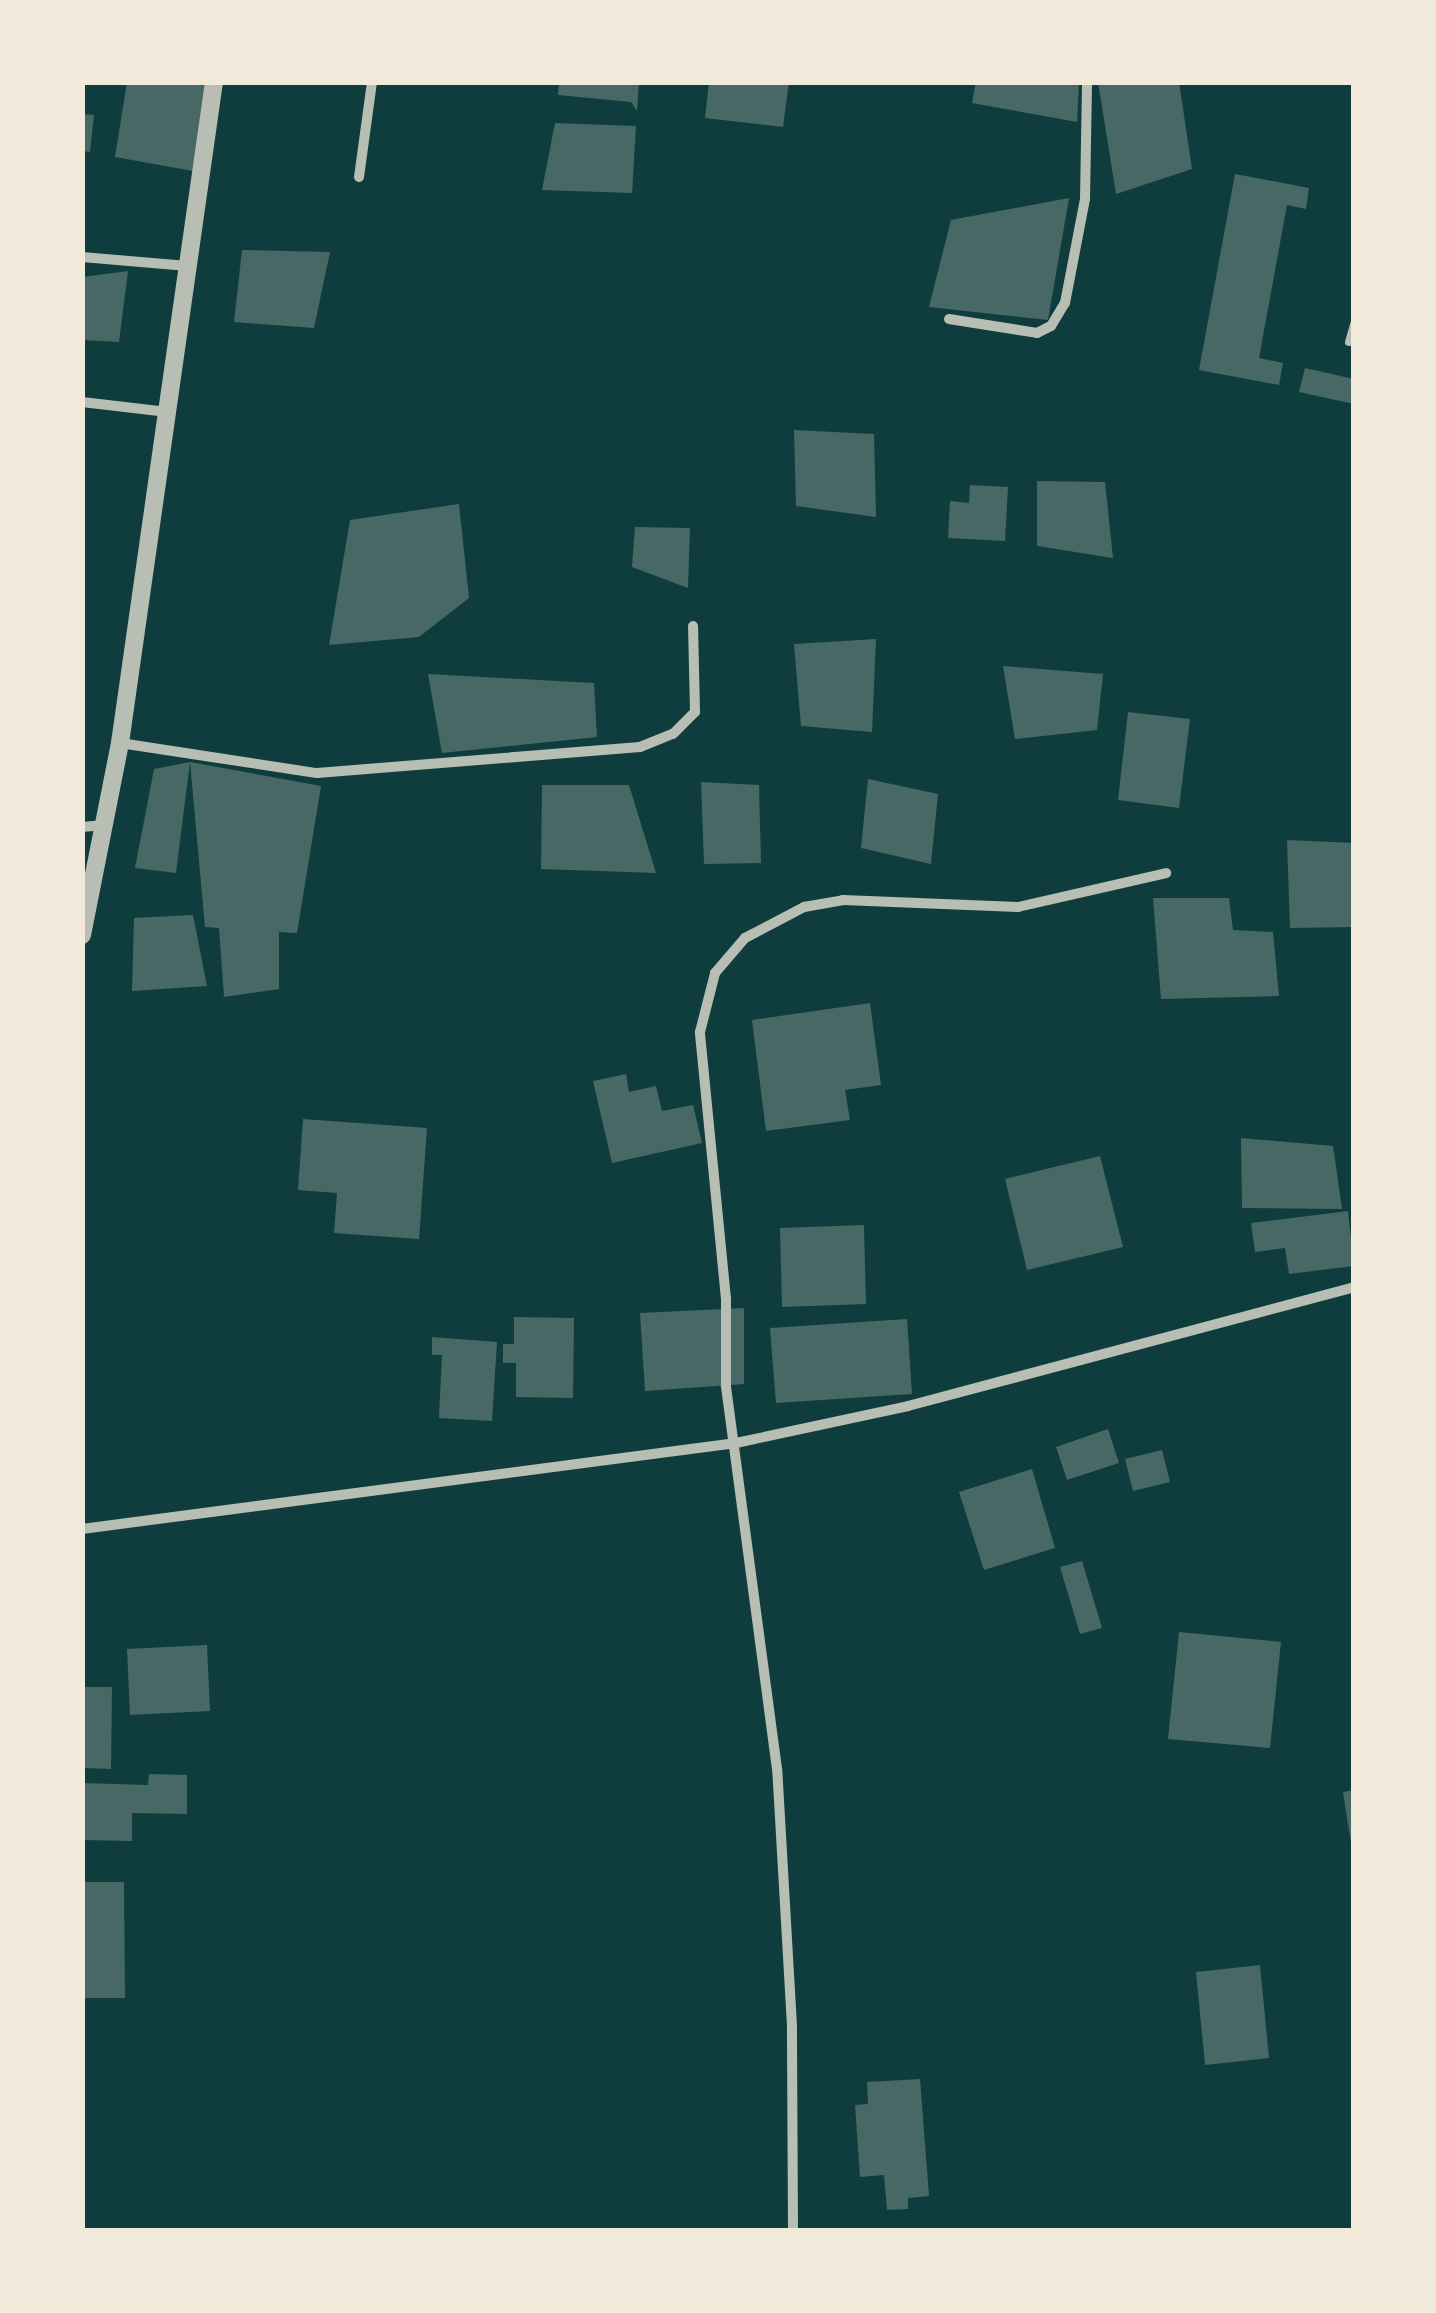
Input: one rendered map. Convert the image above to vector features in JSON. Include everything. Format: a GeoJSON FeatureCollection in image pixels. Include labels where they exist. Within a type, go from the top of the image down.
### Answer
{"type":"FeatureCollection","features":[{"type":"Feature","properties":{"kind":"street"},"geometry":{"type":"LineString","coordinates":[[82,935],[120,744],[214,82]]}},
{"type":"Feature","properties":{"kind":"street"},"geometry":{"type":"LineString","coordinates":[[359,176],[372,82]]}},
{"type":"Feature","properties":{"kind":"street"},"geometry":{"type":"LineString","coordinates":[[948,319],[1036,333],[1051,326],[1064,303],[1085,199],[1088,82]]}},
{"type":"Feature","properties":{"kind":"street"},"geometry":{"type":"LineString","coordinates":[[82,257],[188,266]]}},
{"type":"Feature","properties":{"kind":"street"},"geometry":{"type":"LineString","coordinates":[[82,402],[167,412]]}},
{"type":"Feature","properties":{"kind":"street"},"geometry":{"type":"LineString","coordinates":[[120,744],[317,773],[640,746],[672,734],[696,712],[693,626]]}},
{"type":"Feature","properties":{"kind":"street"},"geometry":{"type":"LineString","coordinates":[[82,827],[105,825]]}},
{"type":"Feature","properties":{"kind":"street"},"geometry":{"type":"LineString","coordinates":[[793,2230],[792,2026],[777,1769],[726,1385],[726,1299],[700,1032],[715,973],[745,938],[804,907],[843,900],[1018,907],[1166,873]]}},
{"type":"Feature","properties":{"kind":"street"},"geometry":{"type":"LineString","coordinates":[[82,1529],[736,1444],[908,1406],[1354,1286]]}},
{"type":"Feature","properties":{"kind":"lane"},"geometry":{"type":"LineString","coordinates":[[1350,342],[1354,324]]}},
{"type":"Feature","properties":{"kind":"building"},"geometry":{"type":"Polygon","coordinates":[[[127,82],[205,83],[193,171],[115,157],[127,82]]]}},
{"type":"Feature","properties":{"kind":"building"},"geometry":{"type":"Polygon","coordinates":[[[559,82],[639,82],[637,111],[631,102],[558,95],[559,82]]]}},
{"type":"Feature","properties":{"kind":"building"},"geometry":{"type":"Polygon","coordinates":[[[709,82],[789,82],[783,127],[705,118],[709,82]]]}},
{"type":"Feature","properties":{"kind":"building"},"geometry":{"type":"Polygon","coordinates":[[[976,82],[1079,82],[1077,122],[972,103],[976,82]]]}},
{"type":"Feature","properties":{"kind":"building"},"geometry":{"type":"Polygon","coordinates":[[[1098,82],[1179,82],[1192,169],[1116,194],[1098,82]]]}},
{"type":"Feature","properties":{"kind":"building"},"geometry":{"type":"Polygon","coordinates":[[[82,114],[94,115],[90,152],[82,151],[82,114]]]}},
{"type":"Feature","properties":{"kind":"building"},"geometry":{"type":"Polygon","coordinates":[[[555,123],[636,126],[632,193],[542,190],[555,123]]]}},
{"type":"Feature","properties":{"kind":"building"},"geometry":{"type":"Polygon","coordinates":[[[1235,174],[1309,188],[1306,209],[1287,205],[1259,358],[1283,363],[1279,385],[1199,370],[1235,174]]]}},
{"type":"Feature","properties":{"kind":"building"},"geometry":{"type":"Polygon","coordinates":[[[1069,198],[1048,320],[929,307],[951,220],[1069,198]]]}},
{"type":"Feature","properties":{"kind":"building"},"geometry":{"type":"Polygon","coordinates":[[[242,250],[330,252],[314,328],[234,322],[242,250]]]}},
{"type":"Feature","properties":{"kind":"building"},"geometry":{"type":"Polygon","coordinates":[[[128,271],[119,342],[82,340],[82,277],[128,271]]]}},
{"type":"Feature","properties":{"kind":"building"},"geometry":{"type":"Polygon","coordinates":[[[1305,368],[1354,379],[1354,404],[1299,392],[1305,368]]]}},
{"type":"Feature","properties":{"kind":"building"},"geometry":{"type":"Polygon","coordinates":[[[794,430],[874,434],[876,517],[796,506],[794,430]]]}},
{"type":"Feature","properties":{"kind":"building"},"geometry":{"type":"Polygon","coordinates":[[[1037,481],[1105,482],[1113,558],[1037,546],[1037,481]]]}},
{"type":"Feature","properties":{"kind":"building"},"geometry":{"type":"Polygon","coordinates":[[[970,485],[1008,487],[1005,541],[948,538],[950,501],[969,503],[970,485]]]}},
{"type":"Feature","properties":{"kind":"building"},"geometry":{"type":"Polygon","coordinates":[[[459,504],[469,598],[419,637],[329,645],[350,520],[459,504]]]}},
{"type":"Feature","properties":{"kind":"building"},"geometry":{"type":"Polygon","coordinates":[[[635,527],[690,528],[688,588],[632,567],[635,527]]]}},
{"type":"Feature","properties":{"kind":"building"},"geometry":{"type":"Polygon","coordinates":[[[876,639],[872,732],[801,726],[794,644],[876,639]]]}},
{"type":"Feature","properties":{"kind":"building"},"geometry":{"type":"Polygon","coordinates":[[[1003,666],[1103,674],[1097,730],[1015,739],[1003,666]]]}},
{"type":"Feature","properties":{"kind":"building"},"geometry":{"type":"Polygon","coordinates":[[[428,674],[594,683],[597,737],[442,753],[428,674]]]}},
{"type":"Feature","properties":{"kind":"building"},"geometry":{"type":"Polygon","coordinates":[[[1128,712],[1190,719],[1179,808],[1118,800],[1128,712]]]}},
{"type":"Feature","properties":{"kind":"building"},"geometry":{"type":"Polygon","coordinates":[[[190,762],[176,873],[135,868],[154,769],[190,762]]]}},
{"type":"Feature","properties":{"kind":"building"},"geometry":{"type":"Polygon","coordinates":[[[190,762],[321,786],[297,933],[279,932],[279,989],[224,997],[219,928],[205,927],[190,762]]]}},
{"type":"Feature","properties":{"kind":"building"},"geometry":{"type":"Polygon","coordinates":[[[868,779],[938,794],[931,864],[861,848],[868,779]]]}},
{"type":"Feature","properties":{"kind":"building"},"geometry":{"type":"Polygon","coordinates":[[[701,782],[759,785],[761,863],[704,864],[701,782]]]}},
{"type":"Feature","properties":{"kind":"building"},"geometry":{"type":"Polygon","coordinates":[[[542,785],[629,785],[656,873],[541,869],[542,785]]]}},
{"type":"Feature","properties":{"kind":"building"},"geometry":{"type":"Polygon","coordinates":[[[1287,840],[1354,843],[1354,927],[1290,928],[1287,840]]]}},
{"type":"Feature","properties":{"kind":"building"},"geometry":{"type":"Polygon","coordinates":[[[1153,898],[1229,898],[1233,930],[1273,932],[1279,996],[1161,999],[1153,898]]]}},
{"type":"Feature","properties":{"kind":"building"},"geometry":{"type":"Polygon","coordinates":[[[193,915],[207,986],[132,991],[134,918],[193,915]]]}},
{"type":"Feature","properties":{"kind":"building"},"geometry":{"type":"Polygon","coordinates":[[[870,1003],[881,1085],[845,1090],[850,1120],[766,1131],[752,1020],[870,1003]]]}},
{"type":"Feature","properties":{"kind":"building"},"geometry":{"type":"Polygon","coordinates":[[[626,1074],[629,1092],[656,1086],[662,1111],[693,1105],[702,1143],[612,1163],[593,1081],[626,1074]]]}},
{"type":"Feature","properties":{"kind":"building"},"geometry":{"type":"Polygon","coordinates":[[[303,1119],[427,1128],[419,1239],[334,1233],[337,1193],[298,1190],[303,1119]]]}},
{"type":"Feature","properties":{"kind":"building"},"geometry":{"type":"Polygon","coordinates":[[[1241,1138],[1333,1146],[1342,1209],[1242,1208],[1241,1138]]]}},
{"type":"Feature","properties":{"kind":"building"},"geometry":{"type":"Polygon","coordinates":[[[1100,1156],[1123,1247],[1027,1270],[1005,1179],[1100,1156]]]}},
{"type":"Feature","properties":{"kind":"building"},"geometry":{"type":"Polygon","coordinates":[[[1348,1211],[1354,1266],[1289,1274],[1285,1248],[1255,1252],[1251,1223],[1348,1211]]]}},
{"type":"Feature","properties":{"kind":"building"},"geometry":{"type":"Polygon","coordinates":[[[864,1225],[866,1304],[782,1307],[780,1228],[864,1225]]]}},
{"type":"Feature","properties":{"kind":"building"},"geometry":{"type":"Polygon","coordinates":[[[744,1308],[744,1384],[645,1391],[640,1313],[744,1308]]]}},
{"type":"Feature","properties":{"kind":"building"},"geometry":{"type":"Polygon","coordinates":[[[514,1317],[574,1318],[573,1398],[516,1397],[516,1363],[503,1363],[503,1344],[514,1344],[514,1317]]]}},
{"type":"Feature","properties":{"kind":"building"},"geometry":{"type":"Polygon","coordinates":[[[907,1319],[912,1394],[776,1403],[770,1328],[907,1319]]]}},
{"type":"Feature","properties":{"kind":"building"},"geometry":{"type":"Polygon","coordinates":[[[432,1337],[497,1342],[492,1421],[439,1418],[442,1355],[432,1355],[432,1337]]]}},
{"type":"Feature","properties":{"kind":"building"},"geometry":{"type":"Polygon","coordinates":[[[1108,1429],[1119,1463],[1067,1480],[1056,1447],[1108,1429]]]}},
{"type":"Feature","properties":{"kind":"building"},"geometry":{"type":"Polygon","coordinates":[[[1162,1450],[1170,1482],[1133,1491],[1125,1459],[1162,1450]]]}},
{"type":"Feature","properties":{"kind":"building"},"geometry":{"type":"Polygon","coordinates":[[[1032,1469],[1055,1548],[984,1570],[959,1492],[1032,1469]]]}},
{"type":"Feature","properties":{"kind":"building"},"geometry":{"type":"Polygon","coordinates":[[[1082,1561],[1102,1628],[1080,1634],[1060,1567],[1082,1561]]]}},
{"type":"Feature","properties":{"kind":"building"},"geometry":{"type":"Polygon","coordinates":[[[1179,1632],[1281,1642],[1270,1748],[1168,1739],[1179,1632]]]}},
{"type":"Feature","properties":{"kind":"building"},"geometry":{"type":"Polygon","coordinates":[[[207,1645],[210,1711],[130,1715],[127,1649],[207,1645]]]}},
{"type":"Feature","properties":{"kind":"building"},"geometry":{"type":"Polygon","coordinates":[[[82,1687],[112,1687],[111,1769],[82,1768],[82,1687]]]}},
{"type":"Feature","properties":{"kind":"building"},"geometry":{"type":"Polygon","coordinates":[[[149,1774],[187,1775],[187,1814],[132,1813],[132,1841],[82,1840],[82,1783],[148,1785],[149,1774]]]}},
{"type":"Feature","properties":{"kind":"building"},"geometry":{"type":"Polygon","coordinates":[[[1354,1790],[1354,1843],[1351,1843],[1343,1792],[1354,1790]]]}},
{"type":"Feature","properties":{"kind":"building"},"geometry":{"type":"Polygon","coordinates":[[[82,1882],[124,1882],[125,1998],[82,1998],[82,1882]]]}},
{"type":"Feature","properties":{"kind":"building"},"geometry":{"type":"Polygon","coordinates":[[[1260,1965],[1269,2058],[1205,2065],[1196,1972],[1260,1965]]]}},
{"type":"Feature","properties":{"kind":"building"},"geometry":{"type":"Polygon","coordinates":[[[920,2079],[929,2196],[908,2198],[908,2209],[887,2210],[884,2175],[860,2177],[855,2105],[868,2104],[867,2082],[920,2079]]]}}]}
